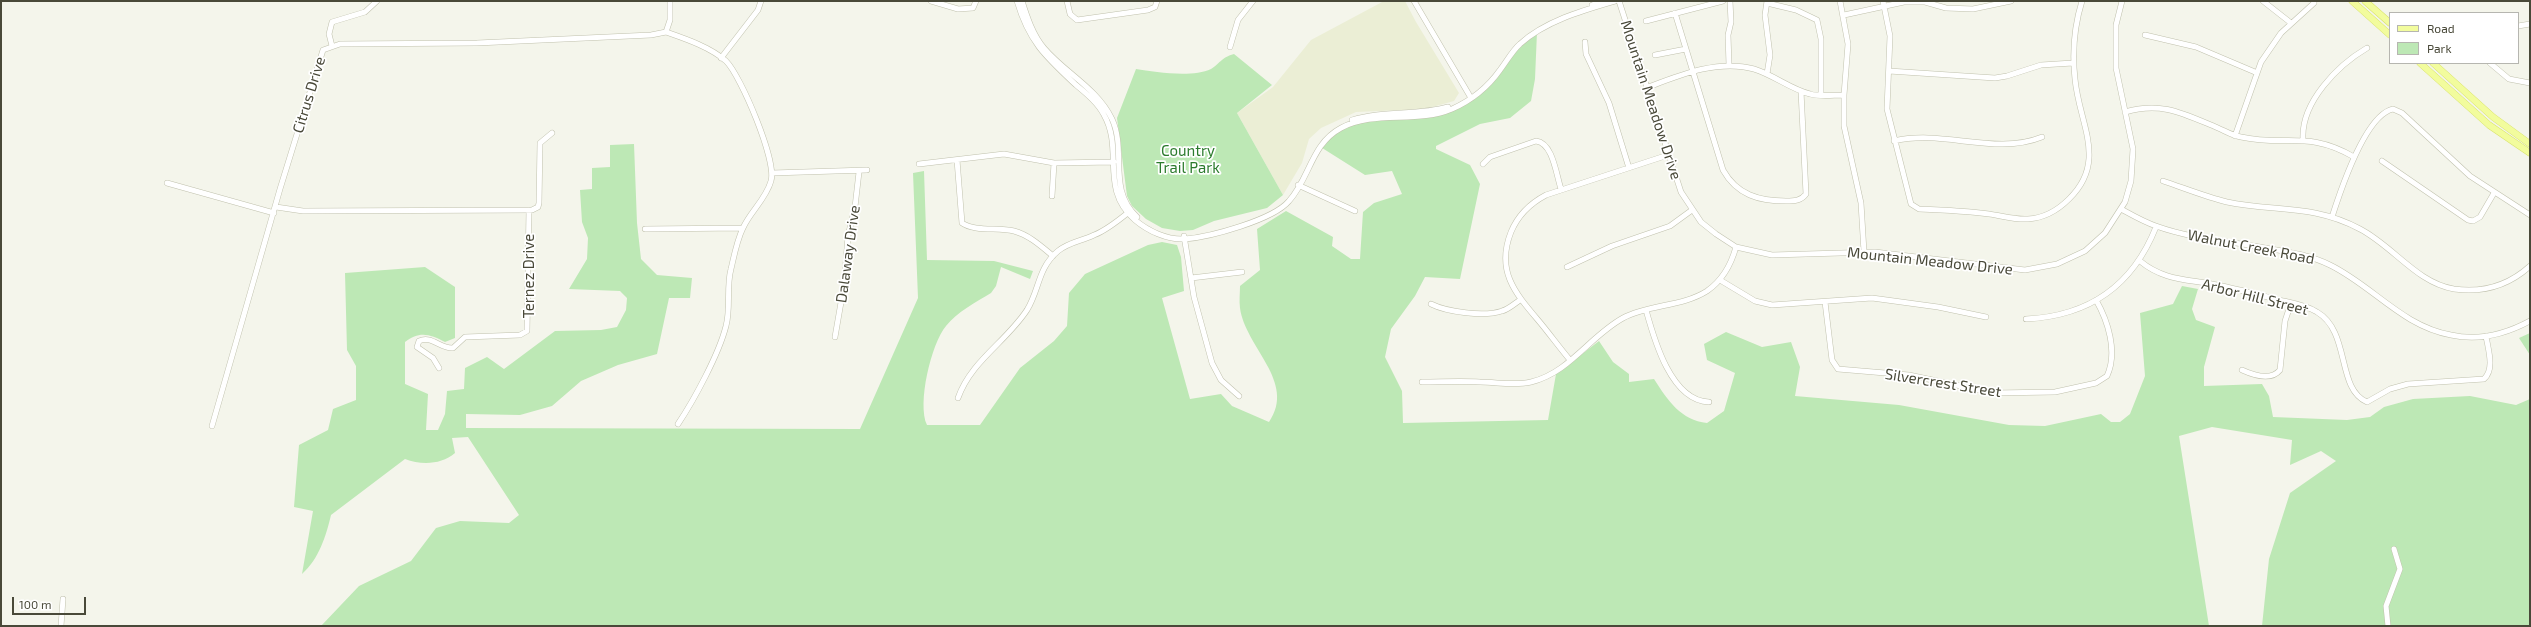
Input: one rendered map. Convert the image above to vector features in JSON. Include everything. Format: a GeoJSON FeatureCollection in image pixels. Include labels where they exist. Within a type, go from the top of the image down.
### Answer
{"type":"FeatureCollection","features":[{"type":"Feature","properties":{"kind":"main road"},"geometry":{"type":"LineString","coordinates":[[2352,1],[2389,35]]}},
{"type":"Feature","properties":{"kind":"main road"},"geometry":{"type":"LineString","coordinates":[[2365,1],[2389,23]]}},
{"type":"Feature","properties":{"kind":"main road"},"geometry":{"type":"LineString","coordinates":[[2421,64],[2489,125],[2530,154]]}},
{"type":"Feature","properties":{"kind":"main road"},"geometry":{"type":"LineString","coordinates":[[2434,64],[2493,118],[2530,144]]}},
{"type":"Feature","properties":{"kind":"street"},"geometry":{"type":"LineString","coordinates":[[332,46],[329,34],[332,22],[365,12],[377,1]]}},
{"type":"Feature","properties":{"kind":"street"},"geometry":{"type":"LineString","coordinates":[[670,1],[670,20],[666,32],[721,58],[731,67],[744,89],[769,156],[772,173],[771,183],[743,228],[730,274],[726,326],[691,401],[678,424]]}},
{"type":"Feature","properties":{"kind":"street"},"geometry":{"type":"LineString","coordinates":[[721,58],[758,10],[760,1]]}},
{"type":"Feature","properties":{"kind":"street"},"geometry":{"type":"LineString","coordinates":[[931,1],[966,10],[973,8],[976,1]]}},
{"type":"Feature","properties":{"kind":"street"},"geometry":{"type":"LineString","coordinates":[[1017,1],[1028,30],[1039,50],[1101,109],[1110,130],[1119,188],[1129,212],[1159,232],[1184,237],[1270,214],[1284,204],[1298,185],[1318,143],[1342,124],[1363,117],[1435,111],[1470,97],[1493,79],[1514,49],[1529,37],[1575,14],[1615,1]]}},
{"type":"Feature","properties":{"kind":"street"},"geometry":{"type":"LineString","coordinates":[[1022,1],[1033,28],[1043,46],[1106,108],[1115,129],[1114,162]]}},
{"type":"Feature","properties":{"kind":"street"},"geometry":{"type":"LineString","coordinates":[[1067,1],[1073,18],[1081,20],[1148,10],[1155,6],[1157,1]]}},
{"type":"Feature","properties":{"kind":"street"},"geometry":{"type":"LineString","coordinates":[[1230,47],[1238,20],[1253,1]]}},
{"type":"Feature","properties":{"kind":"street"},"geometry":{"type":"LineString","coordinates":[[1414,1],[1470,97]]}},
{"type":"Feature","properties":{"kind":"street"},"geometry":{"type":"LineString","coordinates":[[1470,97],[1488,80],[1510,51],[1524,37],[1546,24],[1602,1]]}},
{"type":"Feature","properties":{"kind":"street","name":"Mountain Meadow Drive"},"geometry":{"type":"LineString","coordinates":[[1619,1],[1681,192],[1692,210],[1711,231],[1736,247],[1778,256],[1864,252],[2009,269],[2035,269],[2068,260],[2085,251],[2105,233],[2121,209],[2131,181],[2132,162],[2132,149],[2118,78],[2115,50],[2116,25],[2122,1]]}},
{"type":"Feature","properties":{"kind":"street"},"geometry":{"type":"LineString","coordinates":[[1646,21],[1723,1]]}},
{"type":"Feature","properties":{"kind":"street"},"geometry":{"type":"LineString","coordinates":[[1729,66],[1728,35],[1731,22],[1730,1]]}},
{"type":"Feature","properties":{"kind":"street"},"geometry":{"type":"LineString","coordinates":[[1840,1],[1844,15],[1848,44],[1844,94],[1844,126],[1861,203],[1864,252]]}},
{"type":"Feature","properties":{"kind":"street"},"geometry":{"type":"LineString","coordinates":[[1844,15],[1884,4],[1914,1],[1946,8],[1973,9],[2011,1]]}},
{"type":"Feature","properties":{"kind":"street"},"geometry":{"type":"LineString","coordinates":[[1884,4],[1890,36],[1889,71],[1886,98],[1894,141],[1913,206],[2014,219],[2030,219],[2044,216],[2061,206],[2074,195],[2084,178],[2089,163],[2089,143],[2075,84],[2074,63],[2076,25],[2082,1]]}},
{"type":"Feature","properties":{"kind":"street"},"geometry":{"type":"LineString","coordinates":[[2263,1],[2291,23]]}},
{"type":"Feature","properties":{"kind":"street"},"geometry":{"type":"LineString","coordinates":[[1767,74],[1770,56],[1765,15],[1767,2],[1796,10],[1817,20],[1821,39],[1821,95]]}},
{"type":"Feature","properties":{"kind":"street"},"geometry":{"type":"LineString","coordinates":[[2236,136],[2255,72],[2275,40],[2291,23],[2314,3]]}},
{"type":"Feature","properties":{"kind":"street"},"geometry":{"type":"LineString","coordinates":[[1675,13],[1717,152],[1727,177],[1742,192],[1755,199],[1787,201],[1799,200],[1807,191],[1802,149],[1801,91]]}},
{"type":"Feature","properties":{"kind":"street"},"geometry":{"type":"LineString","coordinates":[[2519,26],[2530,24]]}},
{"type":"Feature","properties":{"kind":"street","name":"Citrus Drive"},"geometry":{"type":"LineString","coordinates":[[212,426],[323,50],[340,44],[458,43],[575,39],[651,35],[666,32]]}},
{"type":"Feature","properties":{"kind":"street"},"geometry":{"type":"LineString","coordinates":[[2145,35],[2196,47],[2255,72]]}},
{"type":"Feature","properties":{"kind":"street"},"geometry":{"type":"LineString","coordinates":[[1585,42],[1588,58],[1609,103],[1628,168]]}},
{"type":"Feature","properties":{"kind":"street"},"geometry":{"type":"LineString","coordinates":[[2303,139],[2303,127],[2308,110],[2328,81],[2347,61],[2368,48]]}},
{"type":"Feature","properties":{"kind":"street"},"geometry":{"type":"LineString","coordinates":[[1655,55],[1686,49]]}},
{"type":"Feature","properties":{"kind":"street"},"geometry":{"type":"LineString","coordinates":[[1889,71],[1994,78],[2007,76],[2041,65],[2074,63]]}},
{"type":"Feature","properties":{"kind":"street"},"geometry":{"type":"LineString","coordinates":[[2491,64],[2509,79],[2530,83]]}},
{"type":"Feature","properties":{"kind":"street"},"geometry":{"type":"LineString","coordinates":[[1646,88],[1709,68],[1729,66],[1749,68],[1767,74],[1801,91],[1821,95],[1844,94]]}},
{"type":"Feature","properties":{"kind":"street"},"geometry":{"type":"LineString","coordinates":[[2125,112],[2145,107],[2167,108],[2236,136],[2257,139],[2303,139],[2328,144],[2354,157]]}},
{"type":"Feature","properties":{"kind":"street"},"geometry":{"type":"LineString","coordinates":[[2332,217],[2354,157],[2364,138],[2386,112],[2393,109],[2402,114],[2458,166],[2494,193],[2530,215]]}},
{"type":"Feature","properties":{"kind":"street"},"geometry":{"type":"LineString","coordinates":[[167,183],[275,210],[529,210],[539,205],[539,146],[542,141],[552,133]]}},
{"type":"Feature","properties":{"kind":"street"},"geometry":{"type":"LineString","coordinates":[[1894,141],[1908,138],[1928,137],[2016,144],[2042,137]]}},
{"type":"Feature","properties":{"kind":"street"},"geometry":{"type":"LineString","coordinates":[[1483,164],[1490,157],[1536,141],[1542,142],[1548,148],[1561,189]]}},
{"type":"Feature","properties":{"kind":"street"},"geometry":{"type":"LineString","coordinates":[[919,164],[1004,154],[1054,163],[1114,162]]}},
{"type":"Feature","properties":{"kind":"street"},"geometry":{"type":"LineString","coordinates":[[1570,360],[1520,300],[1509,279],[1506,252],[1508,239],[1518,218],[1529,206],[1546,195],[1668,155]]}},
{"type":"Feature","properties":{"kind":"street"},"geometry":{"type":"LineString","coordinates":[[957,160],[962,223],[970,227],[993,228],[1018,232],[1032,239],[1053,256]]}},
{"type":"Feature","properties":{"kind":"street"},"geometry":{"type":"LineString","coordinates":[[2382,161],[2468,220],[2478,219],[2494,193]]}},
{"type":"Feature","properties":{"kind":"street"},"geometry":{"type":"LineString","coordinates":[[1052,196],[1054,163]]}},
{"type":"Feature","properties":{"kind":"street"},"geometry":{"type":"LineString","coordinates":[[772,173],[859,172],[867,170]]}},
{"type":"Feature","properties":{"kind":"street","name":"Dalaway Drive"},"geometry":{"type":"LineString","coordinates":[[834,337],[844,285],[848,236],[855,207],[859,172]]}},
{"type":"Feature","properties":{"kind":"street"},"geometry":{"type":"LineString","coordinates":[[2163,181],[2227,202],[2301,209],[2332,217],[2368,233],[2420,273],[2448,288],[2471,290],[2497,286],[2513,279],[2530,266]]}},
{"type":"Feature","properties":{"kind":"street"},"geometry":{"type":"LineString","coordinates":[[1298,185],[1355,211]]}},
{"type":"Feature","properties":{"kind":"street","name":"Walnut Creek Road"},"geometry":{"type":"LineString","coordinates":[[2121,209],[2156,227],[2308,256],[2343,272],[2395,310],[2421,326],[2459,337],[2486,336],[2503,333],[2530,321]]}},
{"type":"Feature","properties":{"kind":"street","name":"Ternez Drive"},"geometry":{"type":"LineString","coordinates":[[439,368],[433,358],[417,347],[419,341],[427,339],[446,347],[453,348],[464,337],[520,335],[527,331],[529,210]]}},
{"type":"Feature","properties":{"kind":"street"},"geometry":{"type":"LineString","coordinates":[[1567,267],[1612,246],[1670,226],[1692,210]]}},
{"type":"Feature","properties":{"kind":"street"},"geometry":{"type":"LineString","coordinates":[[958,398],[968,375],[1023,316],[1030,303],[1040,274],[1053,256],[1068,244],[1107,228],[1129,212]]}},
{"type":"Feature","properties":{"kind":"street"},"geometry":{"type":"LineString","coordinates":[[2026,319],[2072,310],[2096,300],[2118,286],[2140,261],[2156,227]]}},
{"type":"Feature","properties":{"kind":"street"},"geometry":{"type":"LineString","coordinates":[[645,229],[743,228]]}},
{"type":"Feature","properties":{"kind":"street"},"geometry":{"type":"LineString","coordinates":[[1184,237],[1191,278],[1214,368],[1224,384],[1239,396]]}},
{"type":"Feature","properties":{"kind":"street"},"geometry":{"type":"LineString","coordinates":[[1422,382],[1516,384],[1530,382],[1549,376],[1617,321],[1646,310],[1694,298],[1708,290],[1720,280],[1732,262],[1736,247]]}},
{"type":"Feature","properties":{"kind":"street","name":"Arbor Hill Street"},"geometry":{"type":"LineString","coordinates":[[2140,261],[2170,278],[2216,285],[2291,303],[2313,310],[2326,319],[2340,342],[2346,369],[2353,389],[2359,398],[2367,402],[2390,389],[2408,384],[2484,379],[2488,374],[2490,365],[2486,336]]}},
{"type":"Feature","properties":{"kind":"street"},"geometry":{"type":"LineString","coordinates":[[1191,278],[1242,272]]}},
{"type":"Feature","properties":{"kind":"street"},"geometry":{"type":"LineString","coordinates":[[1720,280],[1761,303],[1783,306],[1872,298],[1938,307],[1986,317]]}},
{"type":"Feature","properties":{"kind":"street"},"geometry":{"type":"LineString","coordinates":[[1431,304],[1444,310],[1491,313],[1506,310],[1520,300]]}},
{"type":"Feature","properties":{"kind":"street","name":"Silvercrest Street"},"geometry":{"type":"LineString","coordinates":[[1825,302],[1832,360],[1838,369],[1909,375],[1979,392],[2035,394],[2096,382],[2107,376],[2110,342],[2108,325],[2096,300]]}},
{"type":"Feature","properties":{"kind":"street"},"geometry":{"type":"LineString","coordinates":[[2242,370],[2253,375],[2264,376],[2273,375],[2280,370],[2285,321],[2291,303]]}},
{"type":"Feature","properties":{"kind":"street"},"geometry":{"type":"LineString","coordinates":[[1646,310],[1658,350],[1671,374],[1696,400],[1709,402]]}},
{"type":"Feature","properties":{"kind":"street"},"geometry":{"type":"LineString","coordinates":[[2388,626],[2386,606],[2400,569],[2394,549]]}},
{"type":"Feature","properties":{"kind":"street"},"geometry":{"type":"LineString","coordinates":[[61,626],[63,599]]}},
{"type":"Feature","properties":{"kind":"shaded area"},"geometry":{"type":"Polygon","coordinates":[[[1384,1],[1405,1],[1459,93],[1454,101],[1425,109],[1356,112],[1321,128],[1309,139],[1302,163],[1283,195],[1237,113],[1273,87],[1311,40],[1384,1]]]}},
{"type":"Feature","properties":{"kind":"green space"},"geometry":{"type":"Polygon","coordinates":[[[1537,32],[1535,79],[1531,101],[1510,118],[1480,124],[1436,146],[1436,149],[1470,165],[1480,184],[1460,279],[1425,277],[1415,296],[1391,329],[1385,357],[1402,391],[1403,423],[1548,420],[1556,374],[1599,341],[1613,362],[1629,374],[1629,382],[1654,379],[1670,402],[1682,414],[1707,423],[1724,411],[1735,373],[1707,360],[1704,344],[1726,332],[1762,347],[1791,342],[1800,367],[1795,396],[1899,405],[2009,425],[2045,426],[2101,414],[2111,422],[2120,422],[2130,414],[2145,376],[2140,313],[2173,304],[2182,286],[2198,289],[2192,309],[2196,320],[2215,327],[2204,367],[2204,386],[2262,384],[2269,396],[2273,417],[2347,420],[2370,417],[2384,407],[2413,399],[2470,396],[2516,405],[2530,399],[2530,626],[2262,626],[2269,559],[2290,493],[2336,461],[2321,451],[2290,465],[2292,440],[2212,427],[2179,436],[2209,626],[321,626],[359,586],[411,561],[436,528],[460,521],[509,523],[519,515],[468,437],[452,438],[455,453],[449,457],[444,460],[431,463],[405,459],[331,515],[321,547],[313,561],[302,574],[313,511],[294,507],[299,445],[328,430],[333,409],[356,400],[356,366],[347,350],[345,273],[425,267],[455,287],[455,338],[445,342],[434,337],[420,335],[415,336],[405,342],[405,384],[428,394],[426,430],[438,430],[445,414],[447,391],[464,389],[465,368],[487,357],[504,369],[555,331],[601,330],[617,327],[626,310],[627,298],[620,291],[569,289],[587,259],[588,238],[582,222],[580,190],[592,189],[592,168],[610,167],[610,145],[634,144],[637,223],[641,259],[657,275],[692,278],[690,298],[669,298],[657,354],[618,365],[581,381],[552,406],[520,415],[466,414],[466,428],[860,429],[918,298],[913,173],[924,171],[927,260],[994,261],[1033,271],[1030,279],[1001,267],[996,286],[991,293],[961,312],[946,326],[935,346],[927,374],[924,415],[927,425],[980,425],[1020,368],[1054,341],[1067,326],[1069,293],[1085,274],[1148,245],[1162,242],[1177,245],[1181,257],[1184,291],[1162,298],[1190,399],[1221,394],[1232,406],[1269,422],[1276,407],[1277,393],[1267,365],[1251,337],[1244,322],[1240,308],[1240,286],[1260,270],[1257,229],[1286,211],[1333,237],[1332,246],[1351,259],[1360,259],[1363,212],[1374,203],[1402,194],[1392,171],[1365,175],[1319,146],[1351,123],[1451,109],[1484,88],[1514,49],[1537,32]]]}},
{"type":"Feature","properties":{"kind":"green space","name":"Country Trail Park"},"geometry":{"type":"Polygon","coordinates":[[[1234,54],[1272,85],[1237,113],[1283,195],[1267,208],[1214,221],[1193,230],[1180,231],[1162,228],[1146,219],[1132,206],[1127,196],[1117,118],[1136,69],[1174,74],[1203,72],[1211,69],[1226,57],[1234,54]]]}},
{"type":"Feature","properties":{"kind":"green space"},"geometry":{"type":"Polygon","coordinates":[[[2530,333],[2530,355],[2519,338],[2530,333]]]}}]}
